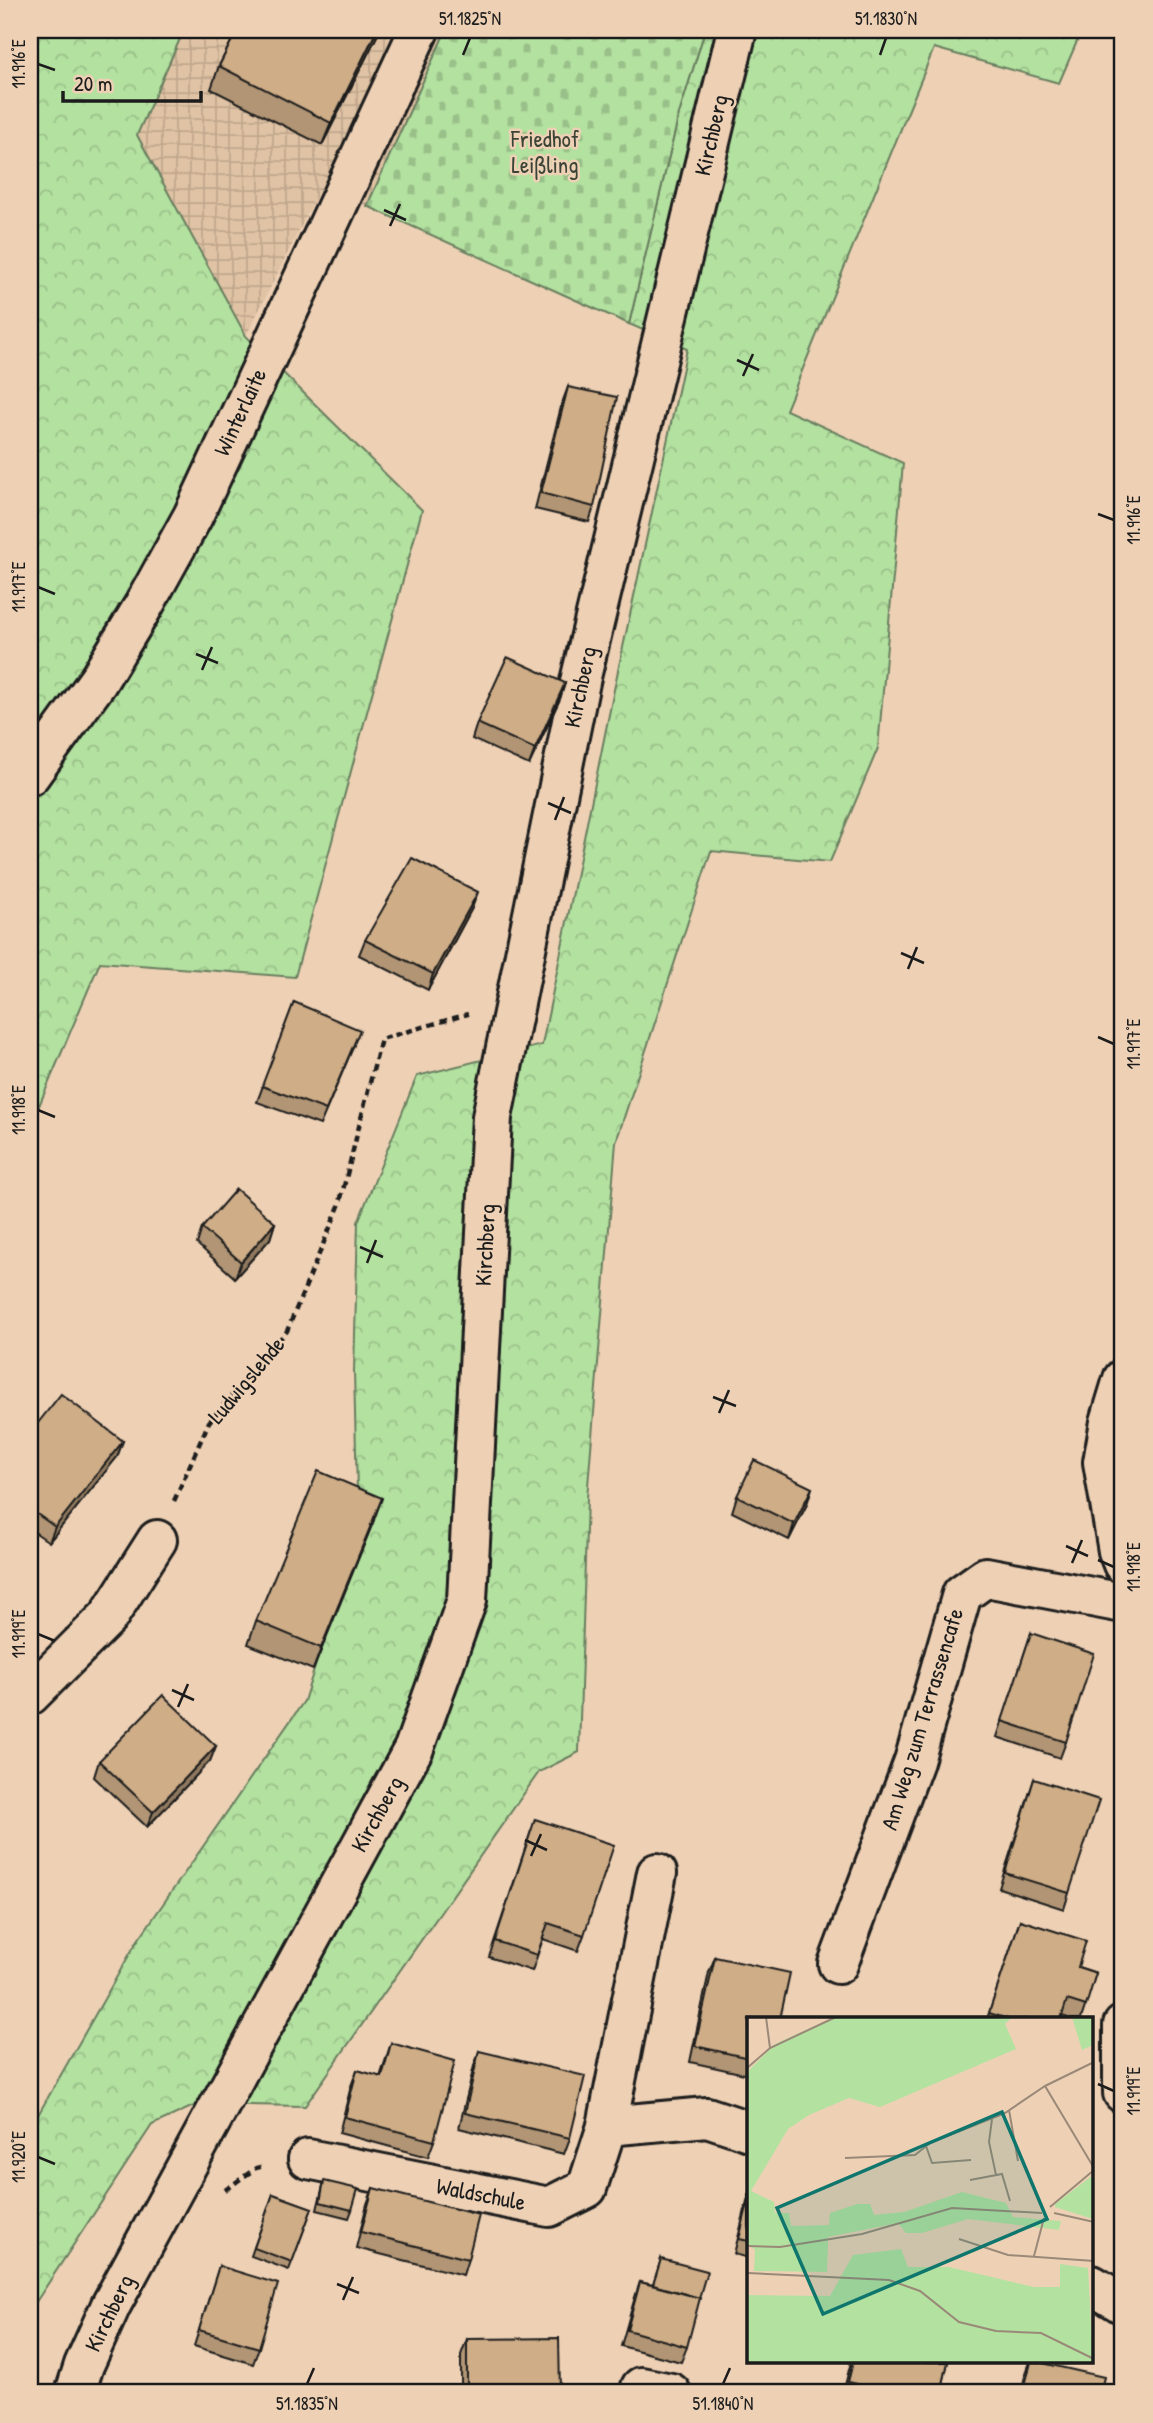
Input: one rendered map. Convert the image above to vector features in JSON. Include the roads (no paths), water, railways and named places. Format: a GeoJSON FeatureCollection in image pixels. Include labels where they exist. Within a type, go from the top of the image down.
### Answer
{"type":"FeatureCollection","features":[{"type":"Feature","properties":{"kind":"street","name":"Winterlaite"},"geometry":{"type":"LineString","coordinates":[[30,775],[99,681],[192,516],[419,30]]}},
{"type":"Feature","properties":{"kind":"street","name":"Kirchberg"},"geometry":{"type":"LineString","coordinates":[[75,2393],[84,2365],[111,2305],[414,1748],[467,1600],[492,1117],[581,677],[737,30]]}},
{"type":"Feature","properties":{"kind":"street"},"geometry":{"type":"LineString","coordinates":[[1123,1379],[1110,1422],[1103,1462],[1118,1551],[1123,1564]]}},
{"type":"Feature","properties":{"kind":"street"},"geometry":{"type":"LineString","coordinates":[[30,1695],[108,1617],[157,1540]]}},
{"type":"Feature","properties":{"kind":"street","name":"Am Weg zum Terrassencafe"},"geometry":{"type":"LineString","coordinates":[[838,1964],[914,1761],[962,1594],[986,1577],[1123,1602]]}},
{"type":"Feature","properties":{"kind":"street","name":"Waldschule"},"geometry":{"type":"LineString","coordinates":[[308,2160],[549,2207],[587,2188],[607,2126],[657,1873]]}},
{"type":"Feature","properties":{"kind":"street"},"geometry":{"type":"LineString","coordinates":[[1123,2025],[1123,2093]]}},
{"type":"Feature","properties":{"kind":"street"},"geometry":{"type":"LineString","coordinates":[[607,2126],[707,2118],[747,2130]]}},
{"type":"Feature","properties":{"kind":"street"},"geometry":{"type":"LineString","coordinates":[[1094,2286],[1123,2304]]}},
{"type":"Feature","properties":{"kind":"street"},"geometry":{"type":"LineString","coordinates":[[46,2393],[59,2393]]}},
{"type":"Feature","properties":{"kind":"park label","name":"Friedhof Leißling"},"geometry":{"type":"Point","coordinates":[545,152]}}]}
